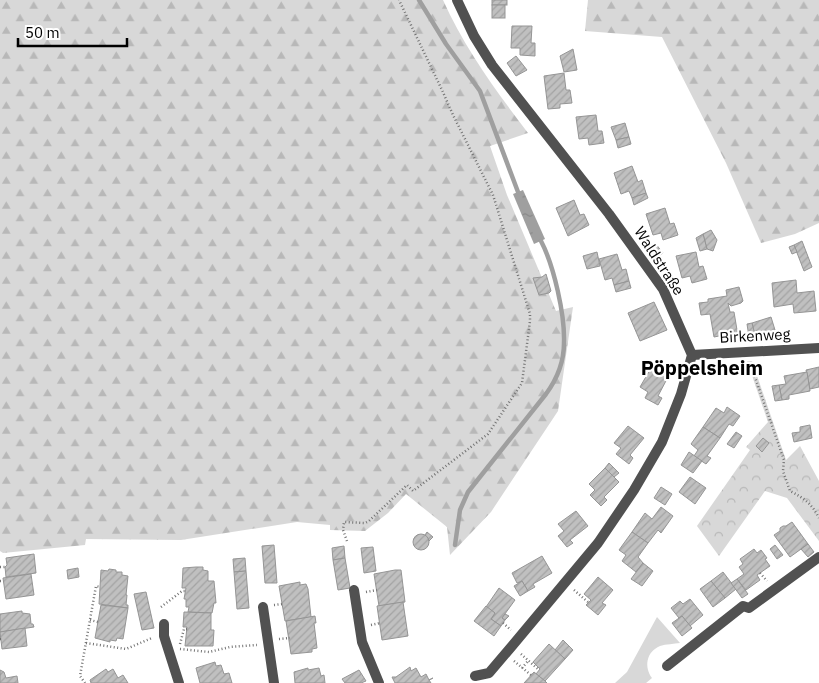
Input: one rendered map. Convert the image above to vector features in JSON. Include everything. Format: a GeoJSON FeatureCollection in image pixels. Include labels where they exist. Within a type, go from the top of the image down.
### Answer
{"type":"FeatureCollection","features":[{"type":"Feature","properties":{"kind":"street","name":"Waldstraße"},"geometry":{"type":"LineString","coordinates":[[457,0],[474,36],[492,65],[609,214],[658,282],[692,355]]}},
{"type":"Feature","properties":{"kind":"street","name":"Birkenweg"},"geometry":{"type":"LineString","coordinates":[[692,355],[819,348]]}},
{"type":"Feature","properties":{"kind":"street"},"geometry":{"type":"LineString","coordinates":[[474,676],[489,673],[509,650],[598,543],[634,490],[662,442],[677,404],[692,355]]}},
{"type":"Feature","properties":{"kind":"street"},"geometry":{"type":"LineString","coordinates":[[667,666],[743,606],[749,608],[819,557]]}},
{"type":"Feature","properties":{"kind":"street"},"geometry":{"type":"LineString","coordinates":[[354,590],[362,642],[379,683]]}},
{"type":"Feature","properties":{"kind":"street"},"geometry":{"type":"LineString","coordinates":[[262,607],[274,683]]}},
{"type":"Feature","properties":{"kind":"street"},"geometry":{"type":"LineString","coordinates":[[164,624],[164,636],[179,683]]}},
{"type":"Feature","properties":{"kind":"path"},"geometry":{"type":"LineString","coordinates":[[347,541],[343,530],[344,522],[369,521],[407,485],[414,492],[488,434],[522,383],[530,321],[527,304],[493,195],[399,0]]}},
{"type":"Feature","properties":{"kind":"path"},"geometry":{"type":"LineString","coordinates":[[747,352],[784,460],[783,471],[790,491],[805,498],[819,518]]}},
{"type":"Feature","properties":{"kind":"path"},"geometry":{"type":"LineString","coordinates":[[0,567],[5,567]]}},
{"type":"Feature","properties":{"kind":"path"},"geometry":{"type":"LineString","coordinates":[[565,583],[588,602]]}},
{"type":"Feature","properties":{"kind":"path"},"geometry":{"type":"LineString","coordinates":[[85,683],[80,676],[96,586],[100,586]]}},
{"type":"Feature","properties":{"kind":"path"},"geometry":{"type":"LineString","coordinates":[[161,607],[182,590],[186,591]]}},
{"type":"Feature","properties":{"kind":"path"},"geometry":{"type":"LineString","coordinates":[[90,620],[98,622]]}},
{"type":"Feature","properties":{"kind":"path"},"geometry":{"type":"LineString","coordinates":[[86,643],[126,649],[147,639],[164,636]]}},
{"type":"Feature","properties":{"kind":"path"},"geometry":{"type":"LineString","coordinates":[[179,649],[192,652],[209,652],[230,647],[268,644]]}},
{"type":"Feature","properties":{"kind":"path"},"geometry":{"type":"LineString","coordinates":[[509,650],[539,670]]}},
{"type":"Feature","properties":{"kind":"path"},"geometry":{"type":"LineString","coordinates":[[509,650],[522,668],[531,675]]}},
{"type":"Feature","properties":{"kind":"path"},"geometry":{"type":"LineString","coordinates":[[522,668],[528,661]]}},
{"type":"Feature","properties":{"kind":"green space"},"geometry":{"type":"Polygon","coordinates":[[[0,0],[443,0],[471,53],[528,133],[490,146],[507,195],[556,311],[573,307],[558,411],[491,512],[450,555],[447,527],[406,494],[388,513],[365,531],[330,530],[330,525],[297,522],[181,540],[86,539],[85,545],[3,553],[0,551],[0,0]]]}},
{"type":"Feature","properties":{"kind":"green space"},"geometry":{"type":"Polygon","coordinates":[[[588,0],[819,0],[819,223],[795,234],[761,243],[726,163],[662,37],[585,31],[588,0]]]}},
{"type":"Feature","properties":{"kind":"green space"},"geometry":{"type":"Polygon","coordinates":[[[747,361],[752,361],[786,460],[800,446],[819,481],[819,541],[787,498],[765,491],[719,556],[697,526],[750,450],[746,447],[768,422],[747,361]]]}},
{"type":"Feature","properties":{"kind":"green space"},"geometry":{"type":"Polygon","coordinates":[[[657,617],[680,643],[660,646],[652,652],[647,665],[652,678],[646,683],[615,683],[627,672],[657,617]]]}},
{"type":"Feature","properties":{"kind":"water"},"geometry":{"type":"Polygon","coordinates":[[[523,190],[545,239],[534,244],[513,194],[523,190]]]}},
{"type":"Feature","properties":{"kind":"building"},"geometry":{"type":"Polygon","coordinates":[[[492,0],[507,0],[507,5],[492,5],[492,0]]]}},
{"type":"Feature","properties":{"kind":"building"},"geometry":{"type":"Polygon","coordinates":[[[492,5],[505,5],[505,18],[492,18],[492,5]]]}},
{"type":"Feature","properties":{"kind":"building"},"geometry":{"type":"Polygon","coordinates":[[[512,26],[532,26],[531,43],[535,43],[535,56],[520,55],[520,48],[511,48],[512,26]]]}},
{"type":"Feature","properties":{"kind":"building"},"geometry":{"type":"Polygon","coordinates":[[[573,49],[577,70],[564,72],[560,56],[573,49]]]}},
{"type":"Feature","properties":{"kind":"building"},"geometry":{"type":"Polygon","coordinates":[[[516,56],[527,70],[516,76],[507,63],[516,56]]]}},
{"type":"Feature","properties":{"kind":"building"},"geometry":{"type":"Polygon","coordinates":[[[564,73],[566,90],[570,90],[572,103],[560,104],[560,108],[548,109],[544,76],[564,73]]]}},
{"type":"Feature","properties":{"kind":"building"},"geometry":{"type":"Polygon","coordinates":[[[596,115],[598,131],[602,131],[604,143],[589,145],[588,138],[579,139],[576,117],[596,115]]]}},
{"type":"Feature","properties":{"kind":"building"},"geometry":{"type":"Polygon","coordinates":[[[625,123],[629,137],[616,140],[611,127],[625,123]]]}},
{"type":"Feature","properties":{"kind":"building"},"geometry":{"type":"Polygon","coordinates":[[[629,137],[631,144],[618,148],[616,140],[629,137]]]}},
{"type":"Feature","properties":{"kind":"building"},"geometry":{"type":"Polygon","coordinates":[[[632,166],[638,182],[642,180],[646,193],[632,198],[629,191],[621,194],[614,173],[632,166]]]}},
{"type":"Feature","properties":{"kind":"building"},"geometry":{"type":"Polygon","coordinates":[[[646,193],[648,198],[634,205],[632,198],[646,193]]]}},
{"type":"Feature","properties":{"kind":"building"},"geometry":{"type":"Polygon","coordinates":[[[574,200],[580,215],[584,214],[589,225],[568,236],[556,208],[574,200]]]}},
{"type":"Feature","properties":{"kind":"building"},"geometry":{"type":"Polygon","coordinates":[[[665,208],[670,224],[674,223],[678,235],[663,240],[661,233],[653,235],[646,214],[665,208]]]}},
{"type":"Feature","properties":{"kind":"building"},"geometry":{"type":"Polygon","coordinates":[[[711,230],[717,240],[713,251],[707,249],[703,234],[711,230]]]}},
{"type":"Feature","properties":{"kind":"building"},"geometry":{"type":"Polygon","coordinates":[[[703,234],[707,249],[700,251],[696,238],[703,234]]]}},
{"type":"Feature","properties":{"kind":"building"},"geometry":{"type":"Polygon","coordinates":[[[802,241],[812,267],[804,271],[794,245],[802,241]]]}},
{"type":"Feature","properties":{"kind":"building"},"geometry":{"type":"Polygon","coordinates":[[[655,243],[663,253],[657,258],[649,248],[655,243]]]}},
{"type":"Feature","properties":{"kind":"building"},"geometry":{"type":"Polygon","coordinates":[[[794,245],[797,252],[792,254],[789,247],[794,245]]]}},
{"type":"Feature","properties":{"kind":"building"},"geometry":{"type":"Polygon","coordinates":[[[597,252],[600,266],[587,269],[583,256],[597,252]]]}},
{"type":"Feature","properties":{"kind":"building"},"geometry":{"type":"Polygon","coordinates":[[[696,252],[699,267],[703,266],[707,279],[692,283],[690,276],[682,278],[676,256],[696,252]]]}},
{"type":"Feature","properties":{"kind":"building"},"geometry":{"type":"Polygon","coordinates":[[[617,254],[622,270],[626,269],[629,281],[614,285],[612,278],[605,280],[599,259],[617,254]]]}},
{"type":"Feature","properties":{"kind":"building"},"geometry":{"type":"Polygon","coordinates":[[[546,274],[551,291],[539,295],[533,278],[542,277],[546,274]]]}},
{"type":"Feature","properties":{"kind":"building"},"geometry":{"type":"Polygon","coordinates":[[[796,280],[797,293],[814,291],[816,311],[794,313],[793,304],[774,307],[772,283],[796,280]]]}},
{"type":"Feature","properties":{"kind":"building"},"geometry":{"type":"Polygon","coordinates":[[[629,281],[631,288],[616,292],[614,285],[629,281]]]}},
{"type":"Feature","properties":{"kind":"building"},"geometry":{"type":"Polygon","coordinates":[[[739,287],[743,301],[731,306],[728,303],[730,312],[734,312],[738,336],[730,338],[729,334],[714,337],[710,314],[701,315],[699,303],[708,302],[708,299],[727,296],[726,290],[739,287]]]}},
{"type":"Feature","properties":{"kind":"building"},"geometry":{"type":"Polygon","coordinates":[[[654,302],[667,330],[640,341],[628,313],[654,302]]]}},
{"type":"Feature","properties":{"kind":"building"},"geometry":{"type":"Polygon","coordinates":[[[771,317],[775,330],[755,336],[752,323],[771,317]]]}},
{"type":"Feature","properties":{"kind":"building"},"geometry":{"type":"Polygon","coordinates":[[[752,323],[755,335],[749,337],[747,324],[752,323]]]}},
{"type":"Feature","properties":{"kind":"building"},"geometry":{"type":"Polygon","coordinates":[[[819,367],[819,387],[810,389],[806,370],[819,367]]]}},
{"type":"Feature","properties":{"kind":"building"},"geometry":{"type":"Polygon","coordinates":[[[651,368],[668,377],[658,396],[662,398],[658,405],[645,398],[648,392],[640,387],[651,368]]]}},
{"type":"Feature","properties":{"kind":"building"},"geometry":{"type":"Polygon","coordinates":[[[807,372],[810,391],[789,395],[789,399],[782,400],[779,385],[786,384],[784,376],[807,372]]]}},
{"type":"Feature","properties":{"kind":"building"},"geometry":{"type":"Polygon","coordinates":[[[779,385],[782,400],[775,401],[772,386],[779,385]]]}},
{"type":"Feature","properties":{"kind":"building"},"geometry":{"type":"Polygon","coordinates":[[[727,407],[740,416],[733,426],[729,424],[720,438],[703,427],[716,408],[724,413],[727,407]]]}},
{"type":"Feature","properties":{"kind":"building"},"geometry":{"type":"Polygon","coordinates":[[[810,425],[812,438],[794,442],[792,433],[800,432],[800,427],[810,425]]]}},
{"type":"Feature","properties":{"kind":"building"},"geometry":{"type":"Polygon","coordinates":[[[628,426],[644,438],[630,455],[633,458],[629,464],[616,454],[621,448],[614,443],[628,426]]]}},
{"type":"Feature","properties":{"kind":"building"},"geometry":{"type":"Polygon","coordinates":[[[703,427],[720,438],[707,456],[711,458],[706,464],[694,456],[698,450],[691,444],[703,427]]]}},
{"type":"Feature","properties":{"kind":"building"},"geometry":{"type":"Polygon","coordinates":[[[736,432],[742,436],[734,448],[727,444],[736,432]]]}},
{"type":"Feature","properties":{"kind":"building"},"geometry":{"type":"Polygon","coordinates":[[[763,438],[769,443],[762,452],[756,446],[763,438]]]}},
{"type":"Feature","properties":{"kind":"building"},"geometry":{"type":"Polygon","coordinates":[[[689,452],[702,461],[693,473],[681,465],[689,452]]]}},
{"type":"Feature","properties":{"kind":"building"},"geometry":{"type":"Polygon","coordinates":[[[609,463],[619,473],[614,477],[605,468],[609,463]]]}},
{"type":"Feature","properties":{"kind":"building"},"geometry":{"type":"Polygon","coordinates":[[[605,468],[619,482],[604,497],[607,500],[601,506],[590,495],[595,490],[589,484],[605,468]]]}},
{"type":"Feature","properties":{"kind":"building"},"geometry":{"type":"Polygon","coordinates":[[[690,477],[706,488],[695,504],[679,492],[690,477]]]}},
{"type":"Feature","properties":{"kind":"building"},"geometry":{"type":"Polygon","coordinates":[[[661,487],[672,494],[665,505],[654,498],[661,487]]]}},
{"type":"Feature","properties":{"kind":"building"},"geometry":{"type":"Polygon","coordinates":[[[661,507],[673,516],[661,533],[658,530],[648,543],[632,532],[645,513],[652,519],[661,507]]]}},
{"type":"Feature","properties":{"kind":"building"},"geometry":{"type":"Polygon","coordinates":[[[576,511],[588,526],[570,540],[573,543],[567,547],[558,536],[564,531],[558,524],[576,511]]]}},
{"type":"Feature","properties":{"kind":"building"},"geometry":{"type":"Polygon","coordinates":[[[792,522],[808,544],[790,557],[774,535],[780,531],[780,528],[792,522]]]}},
{"type":"Feature","properties":{"kind":"building"},"geometry":{"type":"Polygon","coordinates":[[[427,532],[433,537],[429,541],[425,535],[427,532]]]}},
{"type":"Feature","properties":{"kind":"building"},"geometry":{"type":"Polygon","coordinates":[[[632,532],[648,543],[638,557],[643,563],[636,572],[622,561],[626,555],[619,550],[632,532]]]}},
{"type":"Feature","properties":{"kind":"building"},"geometry":{"type":"Polygon","coordinates":[[[418,534],[424,534],[429,539],[427,548],[418,550],[413,545],[413,539],[418,534]]]}},
{"type":"Feature","properties":{"kind":"building"},"geometry":{"type":"Polygon","coordinates":[[[808,544],[814,552],[808,557],[801,549],[808,544]]]}},
{"type":"Feature","properties":{"kind":"building"},"geometry":{"type":"Polygon","coordinates":[[[274,545],[277,583],[265,583],[262,546],[274,545]]]}},
{"type":"Feature","properties":{"kind":"building"},"geometry":{"type":"Polygon","coordinates":[[[775,545],[783,555],[777,559],[770,549],[775,545]]]}},
{"type":"Feature","properties":{"kind":"building"},"geometry":{"type":"Polygon","coordinates":[[[344,546],[345,558],[333,560],[332,548],[344,546]]]}},
{"type":"Feature","properties":{"kind":"building"},"geometry":{"type":"Polygon","coordinates":[[[373,547],[376,571],[364,573],[361,548],[373,547]]]}},
{"type":"Feature","properties":{"kind":"building"},"geometry":{"type":"Polygon","coordinates":[[[754,549],[757,553],[761,550],[770,566],[757,575],[760,580],[746,590],[737,579],[744,574],[739,567],[743,564],[740,559],[754,549]]]}},
{"type":"Feature","properties":{"kind":"building"},"geometry":{"type":"Polygon","coordinates":[[[34,554],[36,573],[6,577],[6,558],[34,554]]]}},
{"type":"Feature","properties":{"kind":"building"},"geometry":{"type":"Polygon","coordinates":[[[542,556],[552,573],[533,584],[535,587],[528,591],[522,581],[517,583],[512,573],[542,556]]]}},
{"type":"Feature","properties":{"kind":"building"},"geometry":{"type":"Polygon","coordinates":[[[245,558],[246,571],[234,572],[233,559],[245,558]]]}},
{"type":"Feature","properties":{"kind":"building"},"geometry":{"type":"Polygon","coordinates":[[[345,558],[350,588],[338,590],[333,560],[345,558]]]}},
{"type":"Feature","properties":{"kind":"building"},"geometry":{"type":"Polygon","coordinates":[[[643,563],[653,571],[642,586],[631,579],[643,563]]]}},
{"type":"Feature","properties":{"kind":"building"},"geometry":{"type":"Polygon","coordinates":[[[203,567],[203,570],[208,571],[208,581],[214,581],[216,603],[214,603],[212,613],[188,612],[189,607],[186,607],[186,599],[184,599],[186,588],[182,588],[183,568],[203,567]]]}},
{"type":"Feature","properties":{"kind":"building"},"geometry":{"type":"Polygon","coordinates":[[[78,568],[79,577],[68,579],[67,570],[78,568]]]}},
{"type":"Feature","properties":{"kind":"building"},"geometry":{"type":"Polygon","coordinates":[[[109,569],[122,572],[122,575],[128,576],[126,605],[128,605],[128,608],[99,604],[101,570],[108,571],[109,569]]]}},
{"type":"Feature","properties":{"kind":"building"},"geometry":{"type":"Polygon","coordinates":[[[401,570],[405,602],[379,606],[374,574],[401,570]]]}},
{"type":"Feature","properties":{"kind":"building"},"geometry":{"type":"Polygon","coordinates":[[[246,571],[249,608],[237,609],[234,572],[246,571]]]}},
{"type":"Feature","properties":{"kind":"building"},"geometry":{"type":"Polygon","coordinates":[[[723,572],[736,589],[725,598],[711,581],[723,572]]]}},
{"type":"Feature","properties":{"kind":"building"},"geometry":{"type":"Polygon","coordinates":[[[31,574],[34,595],[6,599],[3,578],[31,574]]]}},
{"type":"Feature","properties":{"kind":"building"},"geometry":{"type":"Polygon","coordinates":[[[598,577],[613,590],[602,603],[606,605],[598,615],[586,605],[591,600],[584,594],[598,577]]]}},
{"type":"Feature","properties":{"kind":"building"},"geometry":{"type":"Polygon","coordinates":[[[737,579],[748,594],[742,598],[731,583],[737,579]]]}},
{"type":"Feature","properties":{"kind":"building"},"geometry":{"type":"Polygon","coordinates":[[[522,581],[528,591],[520,596],[514,586],[522,581]]]}},
{"type":"Feature","properties":{"kind":"building"},"geometry":{"type":"Polygon","coordinates":[[[711,581],[725,598],[713,607],[700,589],[711,581]]]}},
{"type":"Feature","properties":{"kind":"building"},"geometry":{"type":"Polygon","coordinates":[[[300,582],[300,585],[306,584],[308,589],[311,617],[285,621],[279,586],[300,582]]]}},
{"type":"Feature","properties":{"kind":"building"},"geometry":{"type":"Polygon","coordinates":[[[499,588],[515,600],[502,618],[505,620],[501,626],[491,619],[495,613],[486,607],[499,588]]]}},
{"type":"Feature","properties":{"kind":"building"},"geometry":{"type":"Polygon","coordinates":[[[146,592],[154,628],[142,630],[134,594],[146,592]]]}},
{"type":"Feature","properties":{"kind":"building"},"geometry":{"type":"Polygon","coordinates":[[[690,599],[703,615],[690,626],[682,616],[679,618],[671,608],[680,601],[683,604],[690,599]]]}},
{"type":"Feature","properties":{"kind":"building"},"geometry":{"type":"Polygon","coordinates":[[[403,602],[408,636],[382,640],[377,606],[403,602]]]}},
{"type":"Feature","properties":{"kind":"building"},"geometry":{"type":"Polygon","coordinates":[[[101,605],[128,608],[123,639],[117,638],[116,641],[110,640],[110,642],[95,638],[101,605]]]}},
{"type":"Feature","properties":{"kind":"building"},"geometry":{"type":"Polygon","coordinates":[[[486,606],[495,613],[491,619],[501,626],[494,636],[474,621],[486,606]]]}},
{"type":"Feature","properties":{"kind":"building"},"geometry":{"type":"Polygon","coordinates":[[[22,611],[22,613],[30,614],[31,624],[34,627],[0,632],[0,614],[22,611]]]}},
{"type":"Feature","properties":{"kind":"building"},"geometry":{"type":"Polygon","coordinates":[[[184,612],[211,613],[211,630],[214,630],[213,646],[185,646],[187,627],[183,627],[184,612]]]}},
{"type":"Feature","properties":{"kind":"building"},"geometry":{"type":"Polygon","coordinates":[[[505,614],[509,616],[505,620],[502,618],[505,614]]]}},
{"type":"Feature","properties":{"kind":"building"},"geometry":{"type":"Polygon","coordinates":[[[315,616],[317,648],[312,649],[312,652],[291,654],[286,621],[315,616]]]}},
{"type":"Feature","properties":{"kind":"building"},"geometry":{"type":"Polygon","coordinates":[[[682,616],[692,628],[682,636],[672,623],[682,616]]]}},
{"type":"Feature","properties":{"kind":"building"},"geometry":{"type":"Polygon","coordinates":[[[25,628],[27,646],[2,649],[0,632],[25,628]]]}},
{"type":"Feature","properties":{"kind":"building"},"geometry":{"type":"Polygon","coordinates":[[[563,640],[573,650],[565,659],[555,650],[563,640]]]}},
{"type":"Feature","properties":{"kind":"building"},"geometry":{"type":"Polygon","coordinates":[[[549,644],[565,659],[545,681],[536,674],[540,669],[533,662],[549,644]]]}},
{"type":"Feature","properties":{"kind":"building"},"geometry":{"type":"Polygon","coordinates":[[[215,662],[216,666],[221,665],[224,674],[229,673],[232,683],[200,683],[196,668],[215,662]]]}},
{"type":"Feature","properties":{"kind":"building"},"geometry":{"type":"Polygon","coordinates":[[[410,667],[411,671],[416,668],[421,677],[426,674],[431,683],[395,683],[392,677],[396,677],[410,667]]]}},
{"type":"Feature","properties":{"kind":"building"},"geometry":{"type":"Polygon","coordinates":[[[308,668],[308,670],[319,668],[321,676],[324,675],[325,683],[295,683],[294,672],[308,668]]]}},
{"type":"Feature","properties":{"kind":"building"},"geometry":{"type":"Polygon","coordinates":[[[106,669],[108,672],[113,669],[118,678],[123,675],[128,683],[91,683],[90,680],[106,669]]]}},
{"type":"Feature","properties":{"kind":"building"},"geometry":{"type":"Polygon","coordinates":[[[0,670],[4,672],[6,678],[17,676],[18,683],[0,683],[0,670]]]}},
{"type":"Feature","properties":{"kind":"building"},"geometry":{"type":"Polygon","coordinates":[[[359,670],[366,681],[361,683],[345,683],[342,679],[359,670]]]}},
{"type":"Feature","properties":{"kind":"building"},"geometry":{"type":"Polygon","coordinates":[[[534,672],[545,681],[547,683],[524,683],[534,672]]]}},
{"type":"Feature","properties":{"kind":"waterway"},"geometry":{"type":"LineString","coordinates":[[419,0],[446,44],[480,91],[518,192]]}},
{"type":"Feature","properties":{"kind":"waterway"},"geometry":{"type":"LineString","coordinates":[[455,545],[460,510],[468,492],[546,394],[557,376],[561,364],[564,350],[561,305],[546,251],[541,241]]}},
{"type":"Feature","properties":{"kind":"district","name":"Pöppelsheim"},"geometry":{"type":"Point","coordinates":[702,368]}}]}
